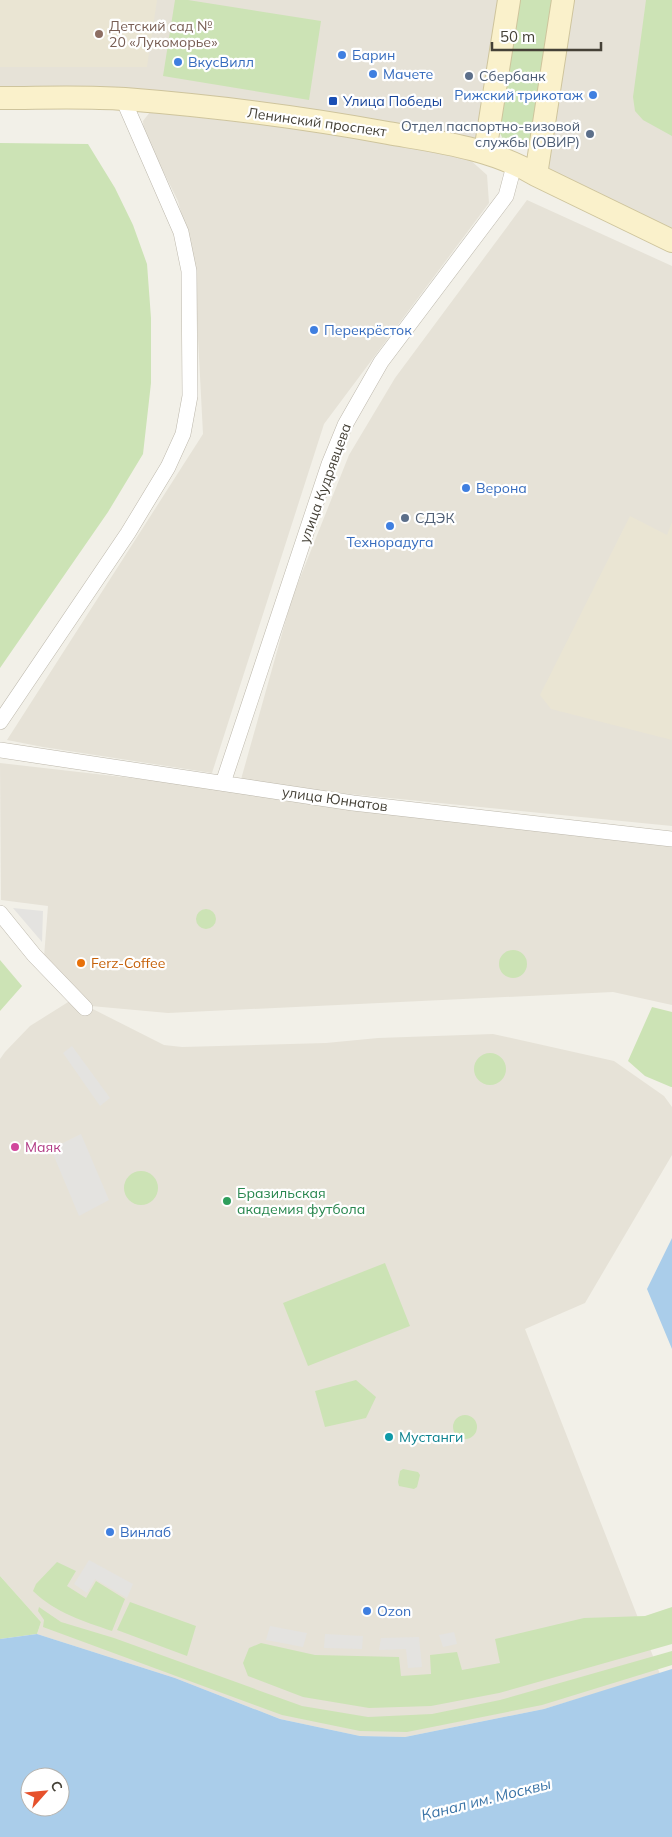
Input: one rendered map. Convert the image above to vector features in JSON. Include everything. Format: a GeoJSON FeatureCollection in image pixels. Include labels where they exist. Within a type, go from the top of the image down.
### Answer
{"type":"FeatureCollection","features":[{"type":"Feature","properties":{"kind":"main road"},"geometry":{"type":"LineString","coordinates":[[486,152],[509,0]]}},
{"type":"Feature","properties":{"kind":"main road"},"geometry":{"type":"LineString","coordinates":[[536,175],[563,0]]}},
{"type":"Feature","properties":{"kind":"main road","name":"Ленинский проспект"},"geometry":{"type":"LineString","coordinates":[[0,98],[123,99],[204,106],[332,122],[486,152],[515,162],[536,175],[672,242]]}},
{"type":"Feature","properties":{"kind":"street"},"geometry":{"type":"LineString","coordinates":[[0,722],[128,534],[168,467],[183,434],[190,396],[189,271],[181,232],[123,99]]}},
{"type":"Feature","properties":{"kind":"street","name":"улица Кудрявцева"},"geometry":{"type":"LineString","coordinates":[[223,783],[329,464],[345,425],[382,362],[506,196],[515,162]]}},
{"type":"Feature","properties":{"kind":"street","name":"улица Юннатов"},"geometry":{"type":"LineString","coordinates":[[0,750],[353,803],[672,839]]}},
{"type":"Feature","properties":{"kind":"street"},"geometry":{"type":"LineString","coordinates":[[0,913],[34,955],[84,1008]]}},
{"type":"Feature","properties":{"kind":"shaded area"},"geometry":{"type":"Polygon","coordinates":[[[0,0],[498,0],[476,138],[140,92],[0,89],[0,0]]]}},
{"type":"Feature","properties":{"kind":"shaded area","name":"Детский сад № 20 «Лукоморье»"},"geometry":{"type":"Polygon","coordinates":[[[0,0],[157,0],[147,67],[0,67],[0,0]]]}},
{"type":"Feature","properties":{"kind":"shaded area"},"geometry":{"type":"Polygon","coordinates":[[[570,0],[672,0],[672,232],[544,168],[570,0]]]}},
{"type":"Feature","properties":{"kind":"shaded area"},"geometry":{"type":"Polygon","coordinates":[[[150,112],[328,132],[468,158],[487,175],[489,203],[324,424],[212,773],[7,740],[203,434],[194,261],[178,201],[144,133],[143,121],[150,112]]]}},
{"type":"Feature","properties":{"kind":"shaded area"},"geometry":{"type":"Polygon","coordinates":[[[527,200],[672,266],[672,826],[240,783],[292,598],[349,455],[395,378],[527,200]]]}},
{"type":"Feature","properties":{"kind":"shaded area"},"geometry":{"type":"Polygon","coordinates":[[[630,516],[667,535],[672,522],[672,740],[551,709],[540,695],[630,516]]]}},
{"type":"Feature","properties":{"kind":"shaded area"},"geometry":{"type":"Polygon","coordinates":[[[0,763],[672,840],[672,1005],[613,992],[168,1013],[91,1006],[44,957],[48,906],[1,900],[0,763]]]}},
{"type":"Feature","properties":{"kind":"shaded area"},"geometry":{"type":"Polygon","coordinates":[[[13,908],[43,911],[42,942],[13,908]]]}},
{"type":"Feature","properties":{"kind":"shaded area","name":"Маяк"},"geometry":{"type":"Polygon","coordinates":[[[73,999],[164,1045],[182,1047],[326,1043],[378,1038],[493,1034],[614,1061],[664,1096],[672,1107],[672,1155],[585,1303],[525,1329],[660,1674],[544,1709],[405,1737],[360,1736],[280,1719],[175,1678],[37,1634],[41,1622],[0,1576],[0,1059],[30,1026],[73,999]]]}},
{"type":"Feature","properties":{"kind":"shaded area"},"geometry":{"type":"Polygon","coordinates":[[[72,1046],[110,1098],[100,1106],[63,1053],[72,1046]]]}},
{"type":"Feature","properties":{"kind":"shaded area"},"geometry":{"type":"Polygon","coordinates":[[[81,1134],[109,1200],[79,1216],[51,1149],[81,1134]]]}},
{"type":"Feature","properties":{"kind":"shaded area"},"geometry":{"type":"Polygon","coordinates":[[[89,1560],[133,1584],[127,1598],[95,1579],[87,1593],[74,1584],[89,1560]]]}},
{"type":"Feature","properties":{"kind":"shaded area"},"geometry":{"type":"Polygon","coordinates":[[[270,1626],[307,1633],[303,1647],[266,1640],[270,1626]]]}},
{"type":"Feature","properties":{"kind":"shaded area"},"geometry":{"type":"Polygon","coordinates":[[[454,1632],[457,1644],[443,1647],[439,1635],[454,1632]]]}},
{"type":"Feature","properties":{"kind":"shaded area"},"geometry":{"type":"Polygon","coordinates":[[[325,1634],[363,1636],[362,1649],[324,1648],[325,1634]]]}},
{"type":"Feature","properties":{"kind":"shaded area"},"geometry":{"type":"Polygon","coordinates":[[[419,1637],[422,1667],[408,1668],[406,1649],[379,1650],[381,1638],[419,1637]]]}},
{"type":"Feature","properties":{"kind":"green space"},"geometry":{"type":"Polygon","coordinates":[[[175,0],[188,0],[321,21],[309,100],[163,76],[175,0]]]}},
{"type":"Feature","properties":{"kind":"green space"},"geometry":{"type":"Polygon","coordinates":[[[519,0],[556,0],[535,136],[527,144],[504,141],[499,131],[519,0]]]}},
{"type":"Feature","properties":{"kind":"green space"},"geometry":{"type":"Polygon","coordinates":[[[646,0],[672,0],[672,136],[643,120],[635,111],[633,97],[646,0]]]}},
{"type":"Feature","properties":{"kind":"green space"},"geometry":{"type":"Polygon","coordinates":[[[0,143],[88,144],[115,188],[133,225],[147,264],[151,318],[151,383],[143,454],[108,512],[0,668],[0,143]]]}},
{"type":"Feature","properties":{"kind":"green space"},"geometry":{"type":"Polygon","coordinates":[[[206,909],[213,912],[216,919],[213,926],[206,929],[199,926],[196,919],[199,912],[206,909]]]}},
{"type":"Feature","properties":{"kind":"green space"},"geometry":{"type":"Polygon","coordinates":[[[513,950],[523,954],[527,964],[523,974],[513,978],[503,974],[499,964],[503,954],[513,950]]]}},
{"type":"Feature","properties":{"kind":"green space"},"geometry":{"type":"Polygon","coordinates":[[[0,960],[22,986],[0,1011],[0,960]]]}},
{"type":"Feature","properties":{"kind":"green space"},"geometry":{"type":"Polygon","coordinates":[[[652,1007],[672,1012],[672,1087],[645,1076],[628,1061],[652,1007]]]}},
{"type":"Feature","properties":{"kind":"green space"},"geometry":{"type":"Polygon","coordinates":[[[490,1053],[496,1054],[501,1058],[505,1063],[505,1075],[501,1080],[496,1084],[490,1085],[484,1084],[479,1080],[475,1075],[474,1069],[475,1063],[479,1058],[484,1054],[490,1053]]]}},
{"type":"Feature","properties":{"kind":"green space"},"geometry":{"type":"Polygon","coordinates":[[[141,1171],[153,1176],[158,1188],[153,1200],[141,1205],[129,1200],[124,1188],[129,1176],[141,1171]]]}},
{"type":"Feature","properties":{"kind":"green space"},"geometry":{"type":"Polygon","coordinates":[[[385,1263],[410,1326],[308,1366],[283,1303],[385,1263]]]}},
{"type":"Feature","properties":{"kind":"green space"},"geometry":{"type":"Polygon","coordinates":[[[356,1380],[376,1397],[366,1418],[325,1427],[315,1391],[356,1380]]]}},
{"type":"Feature","properties":{"kind":"green space"},"geometry":{"type":"Polygon","coordinates":[[[460,1415],[470,1415],[477,1422],[477,1432],[470,1439],[460,1439],[453,1432],[453,1422],[460,1415]]]}},
{"type":"Feature","properties":{"kind":"green space"},"geometry":{"type":"Polygon","coordinates":[[[403,1469],[418,1472],[420,1475],[417,1487],[414,1489],[399,1486],[400,1471],[403,1469]]]}},
{"type":"Feature","properties":{"kind":"green space"},"geometry":{"type":"Polygon","coordinates":[[[57,1562],[76,1571],[67,1586],[86,1598],[96,1581],[125,1599],[112,1631],[60,1611],[33,1591],[36,1584],[57,1562]]]}},
{"type":"Feature","properties":{"kind":"green space"},"geometry":{"type":"Polygon","coordinates":[[[0,1576],[41,1622],[37,1634],[0,1639],[0,1576]]]}},
{"type":"Feature","properties":{"kind":"green space"},"geometry":{"type":"Polygon","coordinates":[[[130,1602],[196,1626],[187,1656],[117,1630],[130,1602]]]}},
{"type":"Feature","properties":{"kind":"green space"},"geometry":{"type":"Polygon","coordinates":[[[39,1607],[61,1622],[114,1638],[302,1706],[368,1717],[432,1714],[500,1700],[672,1651],[672,1665],[542,1705],[407,1732],[360,1731],[282,1715],[43,1627],[44,1620],[38,1611],[39,1607]]]}},
{"type":"Feature","properties":{"kind":"green space"},"geometry":{"type":"Polygon","coordinates":[[[672,1607],[672,1644],[499,1693],[431,1706],[369,1708],[303,1697],[248,1676],[243,1663],[249,1648],[261,1643],[315,1655],[399,1657],[401,1676],[431,1674],[430,1655],[457,1652],[462,1670],[500,1663],[495,1639],[584,1618],[645,1616],[672,1607]]]}},
{"type":"Feature","properties":{"kind":"water"},"geometry":{"type":"Polygon","coordinates":[[[672,1238],[672,1349],[647,1289],[672,1238]]]}},
{"type":"Feature","properties":{"kind":"water","name":"Канал им. Москвы"},"geometry":{"type":"Polygon","coordinates":[[[37,1634],[175,1678],[280,1719],[360,1736],[405,1737],[544,1709],[672,1669],[672,1837],[0,1837],[0,1639],[37,1634]]]}},
{"type":"Feature","properties":{"kind":"place","name":"Детский сад № 20 «Лукоморье»"},"geometry":{"type":"Point","coordinates":[99,34]}},
{"type":"Feature","properties":{"kind":"place","name":"Барин"},"geometry":{"type":"Point","coordinates":[342,55]}},
{"type":"Feature","properties":{"kind":"place","name":"ВкусВилл"},"geometry":{"type":"Point","coordinates":[178,62]}},
{"type":"Feature","properties":{"kind":"place","name":"Мачете"},"geometry":{"type":"Point","coordinates":[373,74]}},
{"type":"Feature","properties":{"kind":"place","name":"Сбербанк"},"geometry":{"type":"Point","coordinates":[469,76]}},
{"type":"Feature","properties":{"kind":"place","name":"Рижский трикотаж"},"geometry":{"type":"Point","coordinates":[593,95]}},
{"type":"Feature","properties":{"kind":"place","name":"Улица Победы"},"geometry":{"type":"Point","coordinates":[333,101]}},
{"type":"Feature","properties":{"kind":"place","name":"Отдел паспортно-визовой службы (ОВИР)"},"geometry":{"type":"Point","coordinates":[590,134]}},
{"type":"Feature","properties":{"kind":"place","name":"Перекрёсток"},"geometry":{"type":"Point","coordinates":[314,330]}},
{"type":"Feature","properties":{"kind":"place","name":"Верона"},"geometry":{"type":"Point","coordinates":[466,488]}},
{"type":"Feature","properties":{"kind":"place","name":"СДЭК"},"geometry":{"type":"Point","coordinates":[405,518]}},
{"type":"Feature","properties":{"kind":"place","name":"Технорадуга"},"geometry":{"type":"Point","coordinates":[390,526]}},
{"type":"Feature","properties":{"kind":"place","name":"Ferz-Coffee"},"geometry":{"type":"Point","coordinates":[81,963]}},
{"type":"Feature","properties":{"kind":"place","name":"Маяк"},"geometry":{"type":"Point","coordinates":[15,1147]}},
{"type":"Feature","properties":{"kind":"place","name":"Бразильская академия футбола"},"geometry":{"type":"Point","coordinates":[227,1201]}},
{"type":"Feature","properties":{"kind":"place","name":"Мустанги"},"geometry":{"type":"Point","coordinates":[389,1437]}},
{"type":"Feature","properties":{"kind":"place","name":"Винлаб"},"geometry":{"type":"Point","coordinates":[110,1532]}},
{"type":"Feature","properties":{"kind":"place","name":"Ozon"},"geometry":{"type":"Point","coordinates":[367,1611]}}]}
